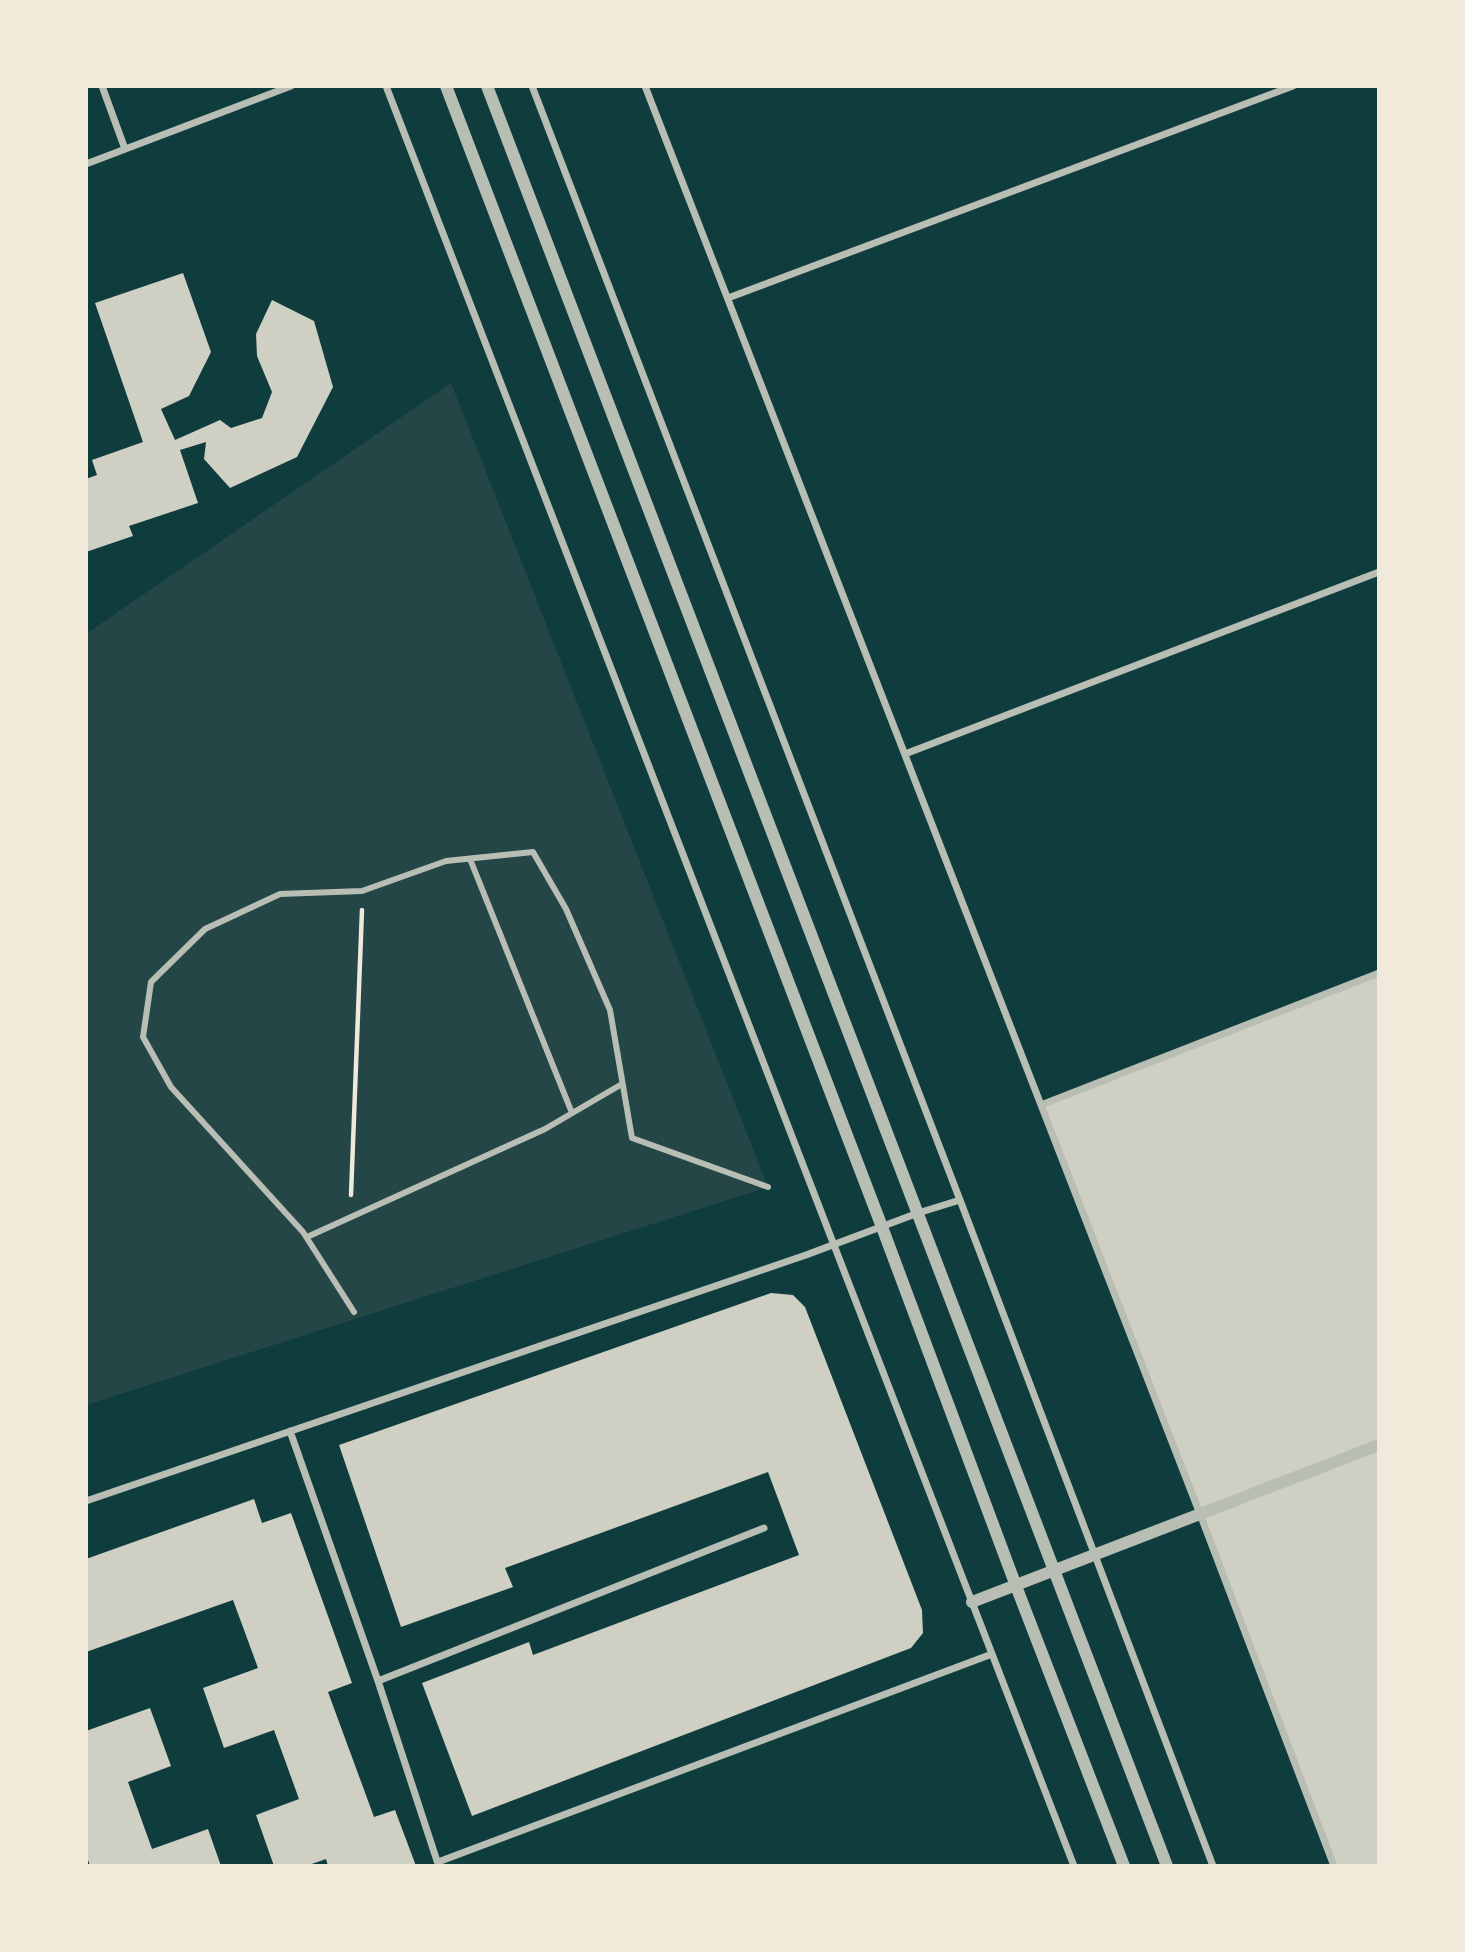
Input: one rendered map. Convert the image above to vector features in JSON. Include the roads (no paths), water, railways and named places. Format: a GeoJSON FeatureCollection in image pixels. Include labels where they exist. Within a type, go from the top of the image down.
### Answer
{"type":"FeatureCollection","features":[{"type":"Feature","properties":{"kind":"street"},"geometry":{"type":"LineString","coordinates":[[102,86],[125,149]]}},
{"type":"Feature","properties":{"kind":"street"},"geometry":{"type":"LineString","coordinates":[[86,164],[291,86]]}},
{"type":"Feature","properties":{"kind":"street"},"geometry":{"type":"LineString","coordinates":[[386,86],[1074,1866]]}},
{"type":"Feature","properties":{"kind":"street"},"geometry":{"type":"LineString","coordinates":[[446,86],[1124,1866]]}},
{"type":"Feature","properties":{"kind":"street"},"geometry":{"type":"LineString","coordinates":[[487,86],[1167,1866]]}},
{"type":"Feature","properties":{"kind":"street"},"geometry":{"type":"LineString","coordinates":[[532,86],[1213,1866]]}},
{"type":"Feature","properties":{"kind":"street"},"geometry":{"type":"LineString","coordinates":[[645,86],[1334,1866]]}},
{"type":"Feature","properties":{"kind":"street"},"geometry":{"type":"LineString","coordinates":[[728,298],[1293,86]]}},
{"type":"Feature","properties":{"kind":"street"},"geometry":{"type":"LineString","coordinates":[[905,754],[1379,572]]}},
{"type":"Feature","properties":{"kind":"street"},"geometry":{"type":"LineString","coordinates":[[354,1312],[307,1237],[171,1087],[144,1037],[151,982],[205,929],[280,894],[362,891],[446,860],[533,852],[566,909],[610,1010],[632,1138],[768,1187]]}},
{"type":"Feature","properties":{"kind":"street"},"geometry":{"type":"LineString","coordinates":[[470,859],[572,1113]]}},
{"type":"Feature","properties":{"kind":"street"},"geometry":{"type":"LineString","coordinates":[[1041,1105],[1379,973]]}},
{"type":"Feature","properties":{"kind":"street"},"geometry":{"type":"LineString","coordinates":[[307,1237],[545,1129],[622,1084]]}},
{"type":"Feature","properties":{"kind":"street"},"geometry":{"type":"LineString","coordinates":[[86,1501],[960,1200]]}},
{"type":"Feature","properties":{"kind":"street"},"geometry":{"type":"LineString","coordinates":[[290,1431],[378,1681],[438,1864],[992,1654]]}},
{"type":"Feature","properties":{"kind":"street"},"geometry":{"type":"LineString","coordinates":[[972,1602],[1379,1445]]}},
{"type":"Feature","properties":{"kind":"street"},"geometry":{"type":"LineString","coordinates":[[378,1681],[764,1528]]}}]}
